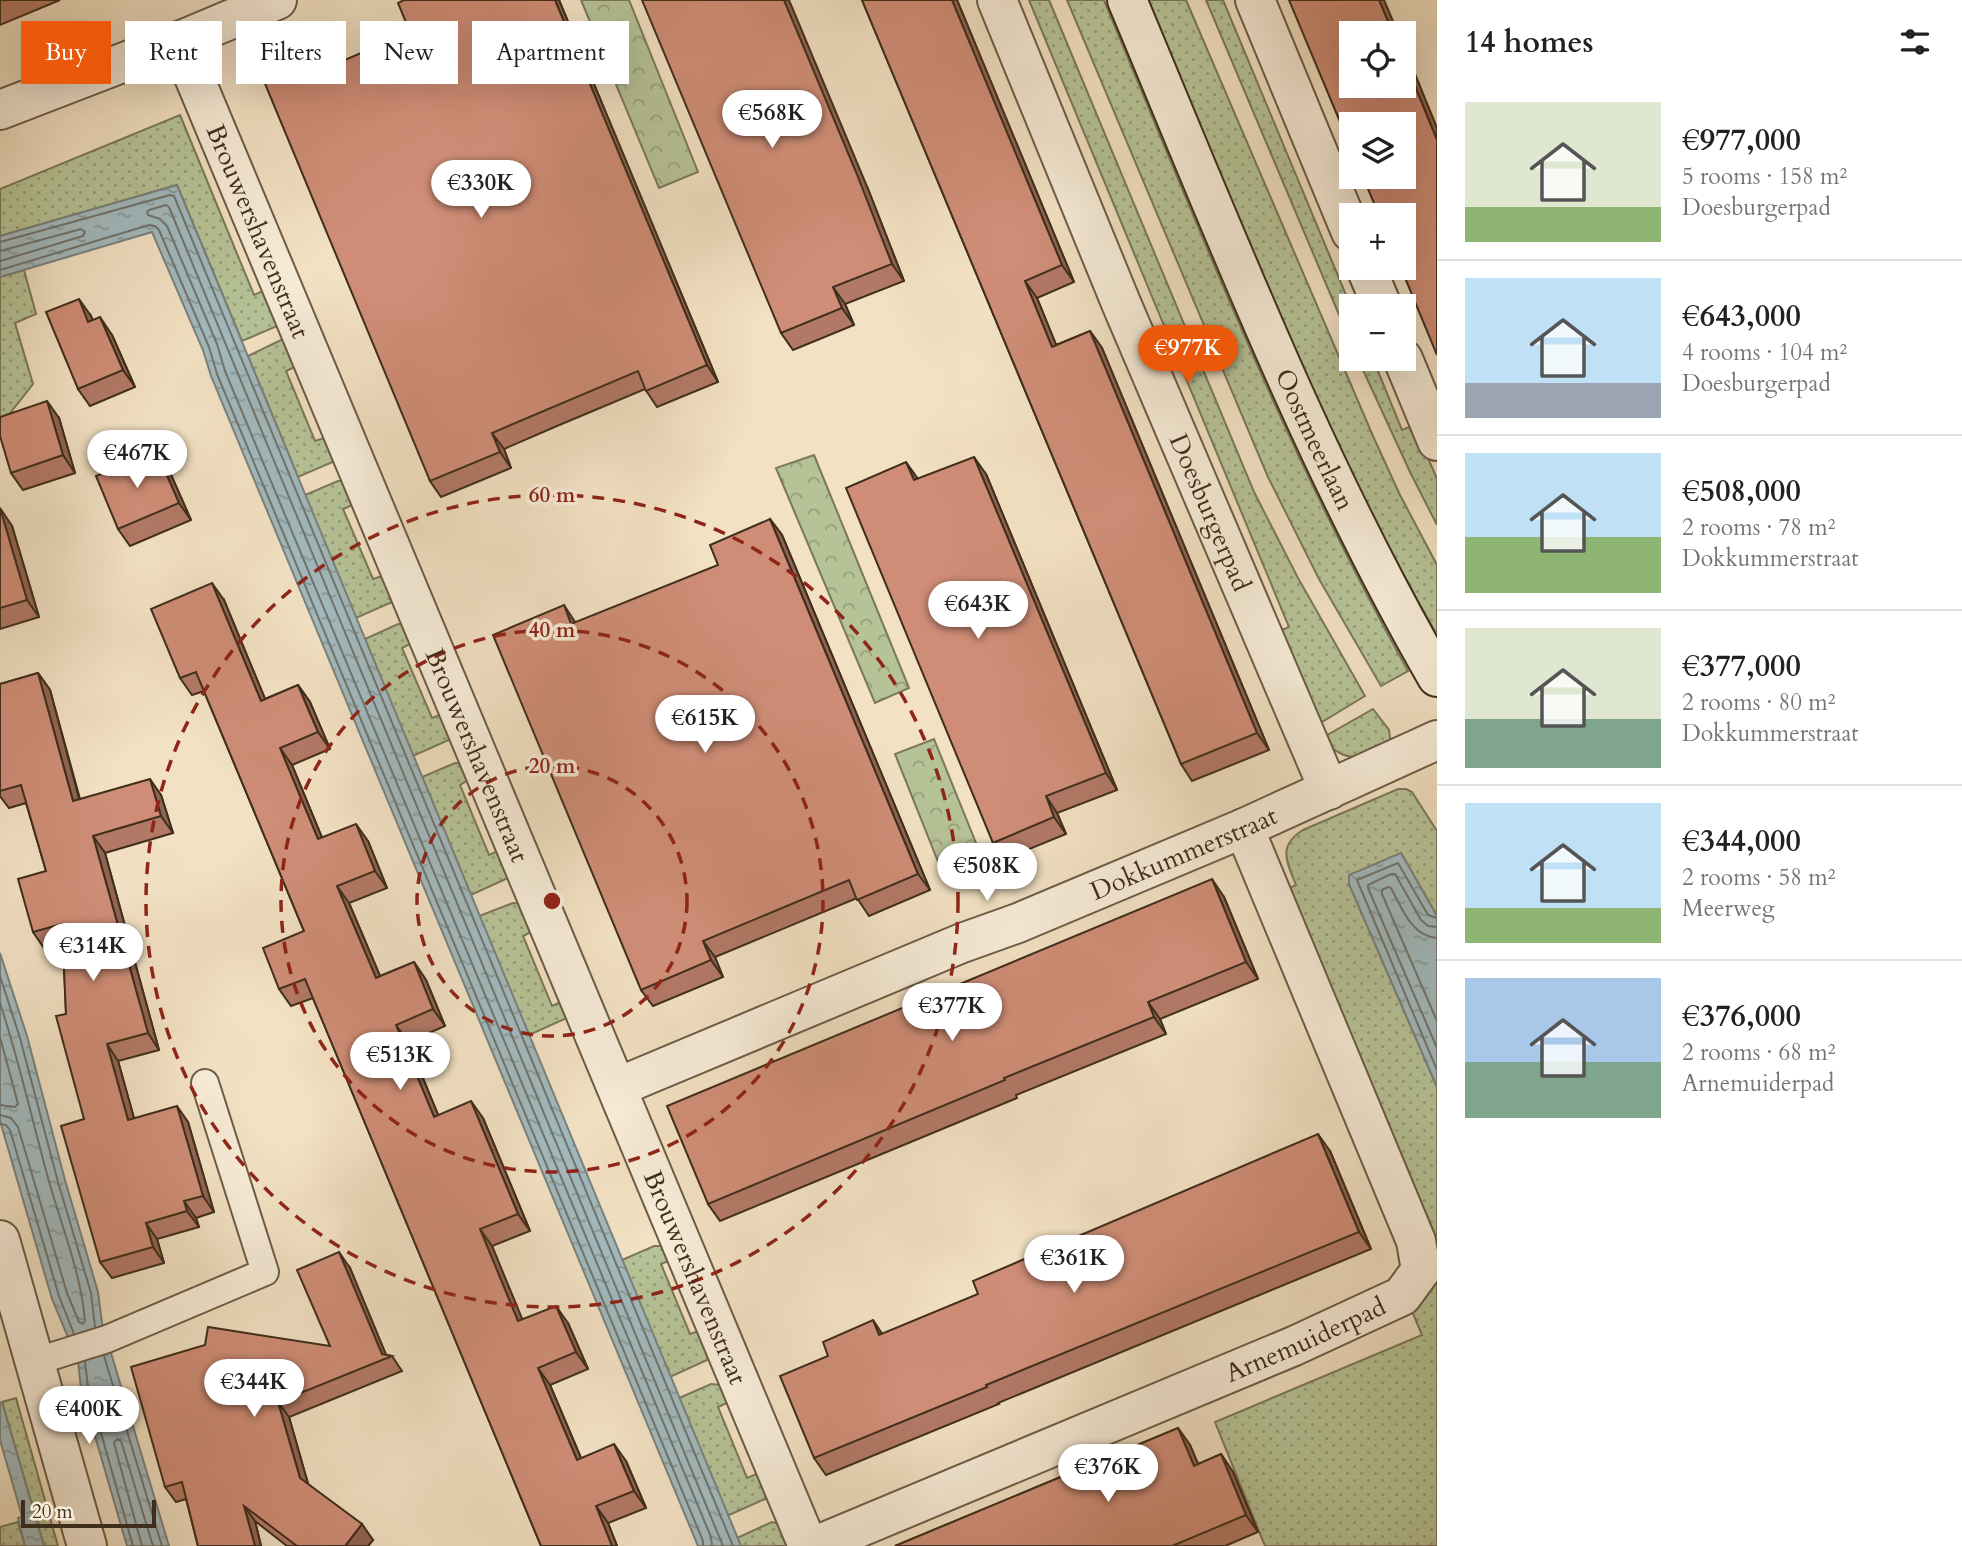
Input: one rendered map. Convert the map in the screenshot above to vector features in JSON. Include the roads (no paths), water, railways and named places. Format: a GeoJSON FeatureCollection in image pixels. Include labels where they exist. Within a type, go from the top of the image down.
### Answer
{"type":"FeatureCollection","features":[{"type":"Feature","properties":{"kind":"street"},"geometry":{"type":"LineString","coordinates":[[222,23],[276,0]]}},
{"type":"Feature","properties":{"kind":"street","name":"Doesburgerpad"},"geometry":{"type":"LineString","coordinates":[[998,0],[1121,303],[1329,790]]}},
{"type":"Feature","properties":{"kind":"street","name":"Oostmeerlaan"},"geometry":{"type":"LineString","coordinates":[[1127,0],[1274,352],[1377,565],[1437,677]]}},
{"type":"Feature","properties":{"kind":"street"},"geometry":{"type":"LineString","coordinates":[[1255,0],[1339,203]]}},
{"type":"Feature","properties":{"kind":"street"},"geometry":{"type":"LineString","coordinates":[[0,110],[125,62]]}},
{"type":"Feature","properties":{"kind":"street","name":"Brouwershavenstraat"},"geometry":{"type":"LineString","coordinates":[[197,84],[808,1546]]}},
{"type":"Feature","properties":{"kind":"street"},"geometry":{"type":"LineString","coordinates":[[1408,371],[1437,441]]}},
{"type":"Feature","properties":{"kind":"street","name":"Dokkummerstraat"},"geometry":{"type":"LineString","coordinates":[[618,1087],[1244,828],[1437,740]]}},
{"type":"Feature","properties":{"kind":"street","name":"Arnemuiderpad"},"geometry":{"type":"LineString","coordinates":[[815,1546],[1371,1312],[1402,1296],[1421,1270],[1416,1241],[1244,828]]}},
{"type":"Feature","properties":{"kind":"street"},"geometry":{"type":"LineString","coordinates":[[0,1240],[51,1356],[87,1546]]}},
{"type":"Feature","properties":{"kind":"lane"},"geometry":{"type":"LineString","coordinates":[[51,1356],[107,1339],[265,1272],[205,1083]]}},
{"type":"Feature","properties":{"kind":"water"},"geometry":{"type":"Polygon","coordinates":[[[177,185],[741,1546],[698,1546],[152,232],[0,277],[0,236],[177,185]]]}},
{"type":"Feature","properties":{"kind":"water"},"geometry":{"type":"Polygon","coordinates":[[[1401,853],[1437,916],[1437,1087],[1349,884],[1349,875],[1401,853]]]}},
{"type":"Feature","properties":{"kind":"water"},"geometry":{"type":"Polygon","coordinates":[[[0,953],[27,1036],[98,1292],[102,1323],[169,1546],[127,1546],[81,1388],[78,1361],[52,1299],[0,1121],[0,953]]]}},
{"type":"Feature","properties":{"kind":"water"},"geometry":{"type":"Polygon","coordinates":[[[2,1402],[44,1546],[25,1546],[18,1518],[22,1516],[0,1440],[2,1402]]]}}]}
